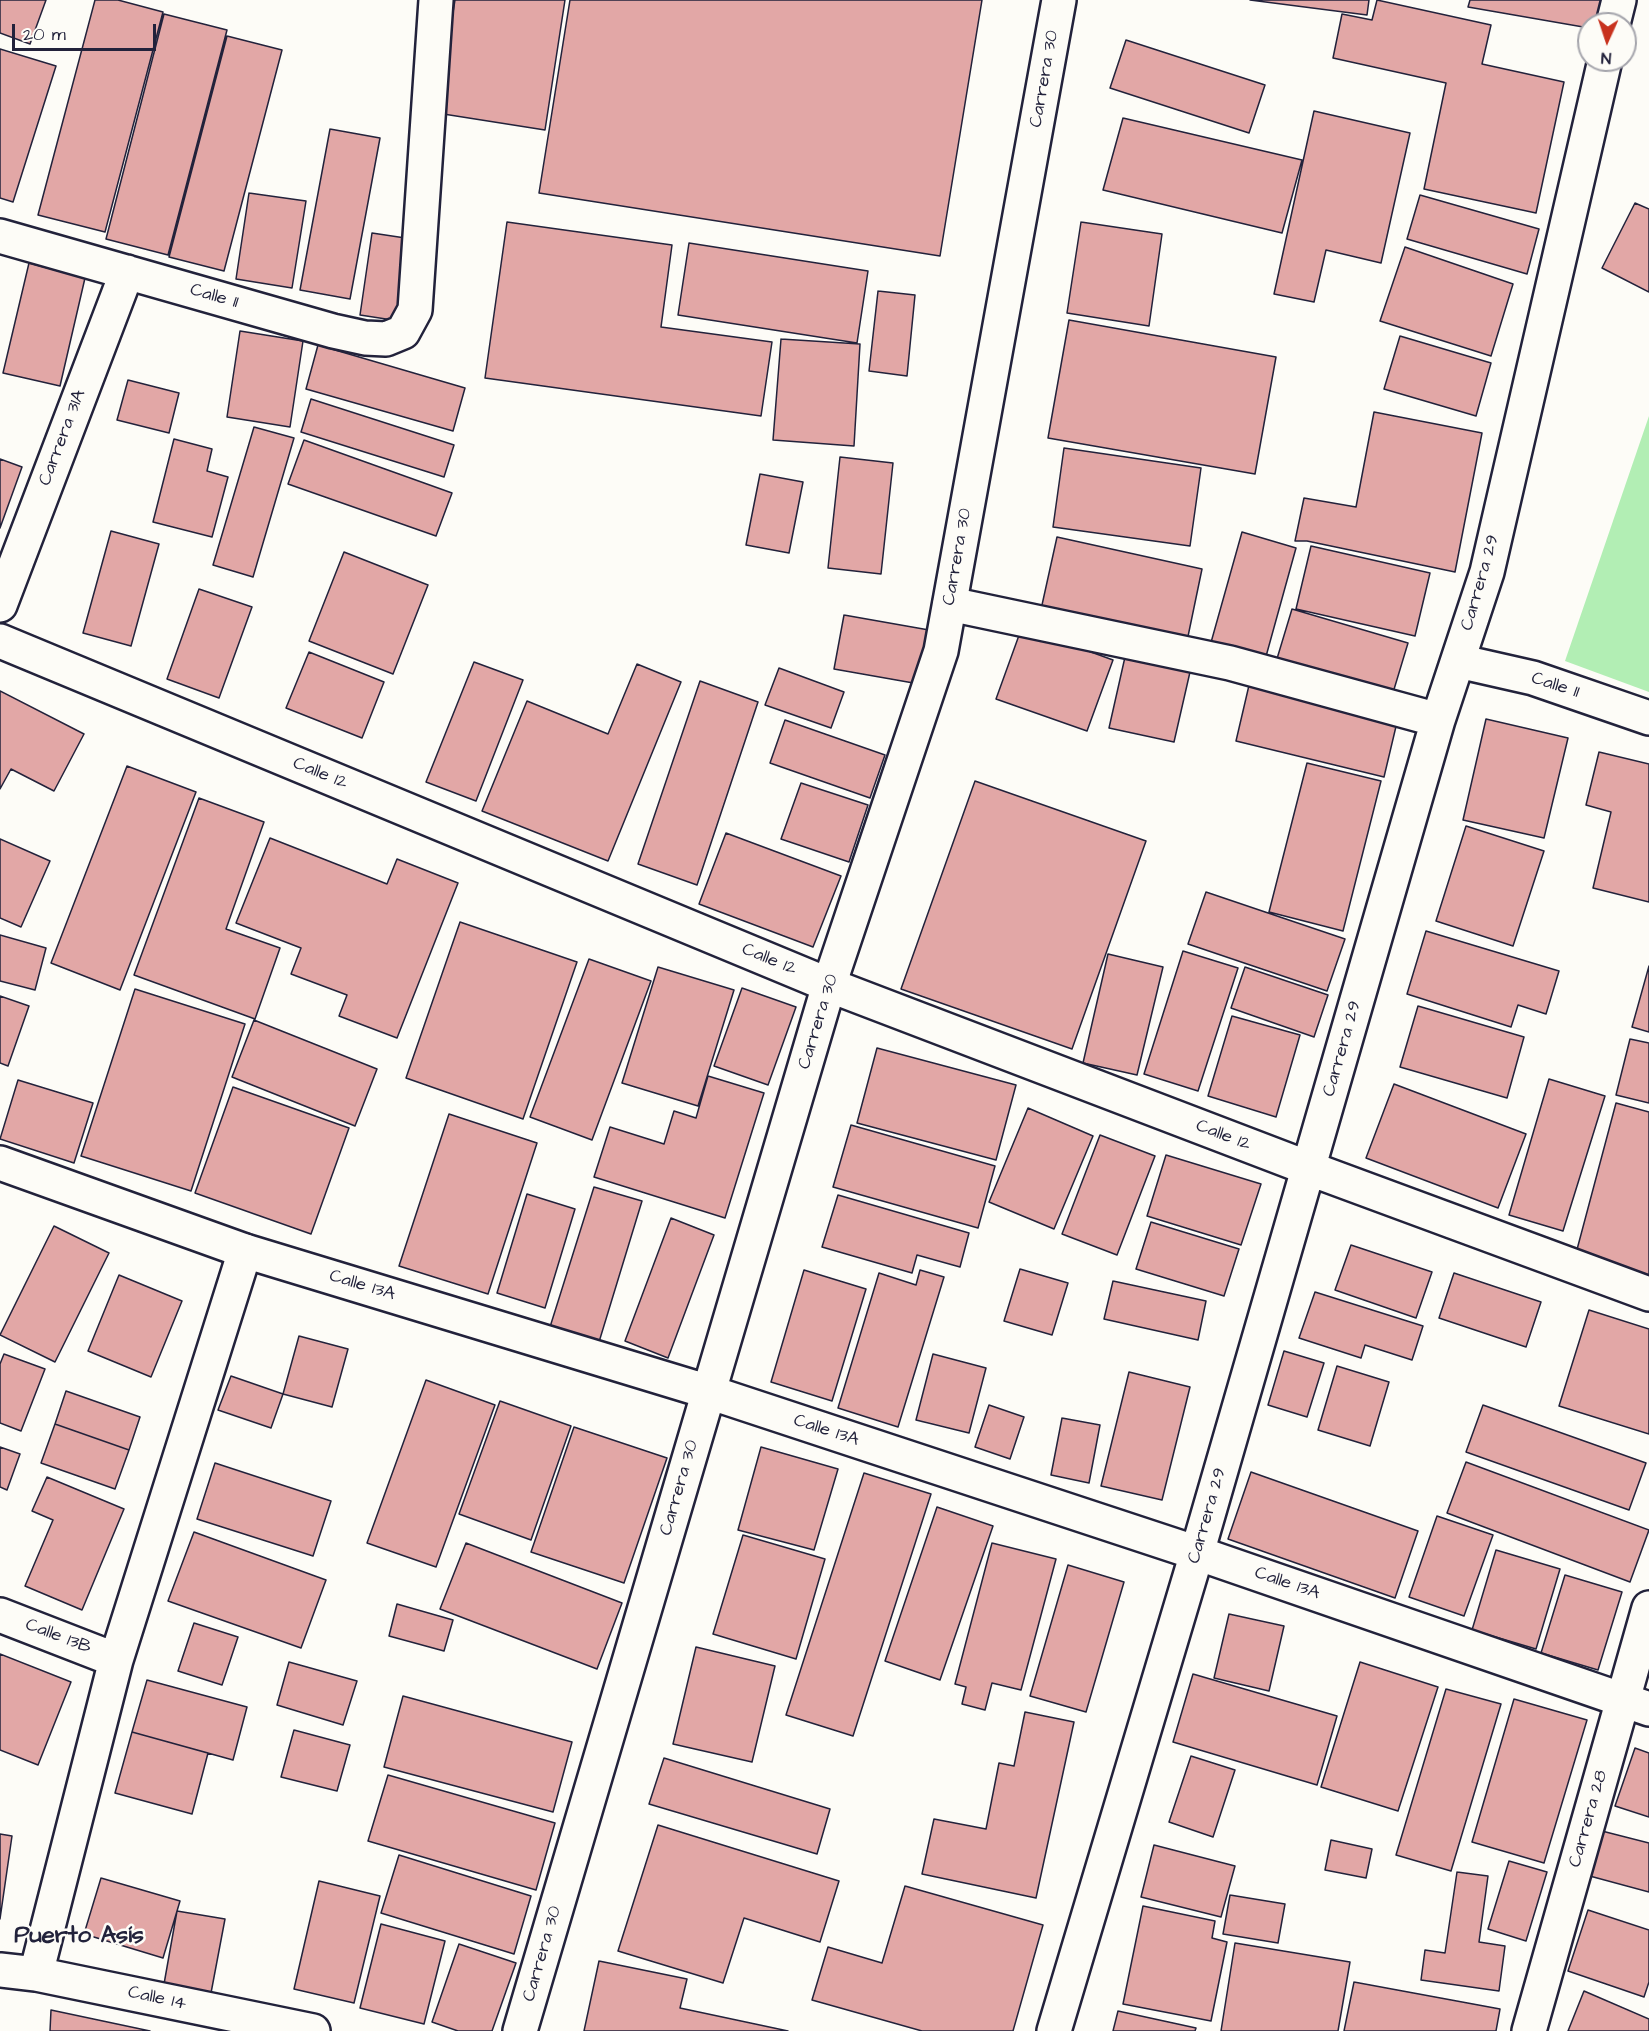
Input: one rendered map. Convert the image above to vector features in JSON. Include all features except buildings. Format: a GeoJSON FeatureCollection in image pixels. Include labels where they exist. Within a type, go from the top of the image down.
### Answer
{"type":"FeatureCollection","features":[{"type":"Feature","properties":{"kind":"street","name":"Calle 11"},"geometry":{"type":"LineString","coordinates":[[0,236],[333,331],[365,338],[386,339],[403,332],[415,310],[436,0]]}},
{"type":"Feature","properties":{"kind":"street","name":"Carrera 30"},"geometry":{"type":"LineString","coordinates":[[520,2031],[829,985],[941,651],[1059,0]]}},
{"type":"Feature","properties":{"kind":"street","name":"Carrera 29"},"geometry":{"type":"LineString","coordinates":[[1054,2031],[1197,1553],[1438,720],[1487,572],[1602,72]]}},
{"type":"Feature","properties":{"kind":"street","name":"Carrera 31A"},"geometry":{"type":"LineString","coordinates":[[0,605],[126,272]]}},
{"type":"Feature","properties":{"kind":"street"},"geometry":{"type":"LineString","coordinates":[[950,604],[1230,663],[1438,720]]}},
{"type":"Feature","properties":{"kind":"street","name":"Calle 12"},"geometry":{"type":"LineString","coordinates":[[0,641],[829,985],[1308,1168],[1649,1294]]}},
{"type":"Feature","properties":{"kind":"street","name":"Calle 11"},"geometry":{"type":"LineString","coordinates":[[1458,661],[1533,678],[1649,718]]}},
{"type":"Feature","properties":{"kind":"street","name":"Calle 13A"},"geometry":{"type":"LineString","coordinates":[[0,1163],[245,1251],[709,1392],[1197,1553],[1636,1704]]}},
{"type":"Feature","properties":{"kind":"street"},"geometry":{"type":"LineString","coordinates":[[36,1974],[116,1660],[245,1251]]}},
{"type":"Feature","properties":{"kind":"street","name":"Carrera 28"},"geometry":{"type":"LineString","coordinates":[[1529,2031],[1636,1704],[1649,1608]]}},
{"type":"Feature","properties":{"kind":"street","name":"Calle 13B"},"geometry":{"type":"LineString","coordinates":[[0,1615],[116,1660]]}},
{"type":"Feature","properties":{"kind":"street","name":"Calle 14"},"geometry":{"type":"LineString","coordinates":[[0,1970],[36,1974],[313,2031]]}},
{"type":"Feature","properties":{"kind":"green space"},"geometry":{"type":"Polygon","coordinates":[[[1649,416],[1649,692],[1565,661],[1649,416]]]}},
{"type":"Feature","properties":{"kind":"district","name":"Puerto Asís"},"geometry":{"type":"Point","coordinates":[79,1937]}}]}
